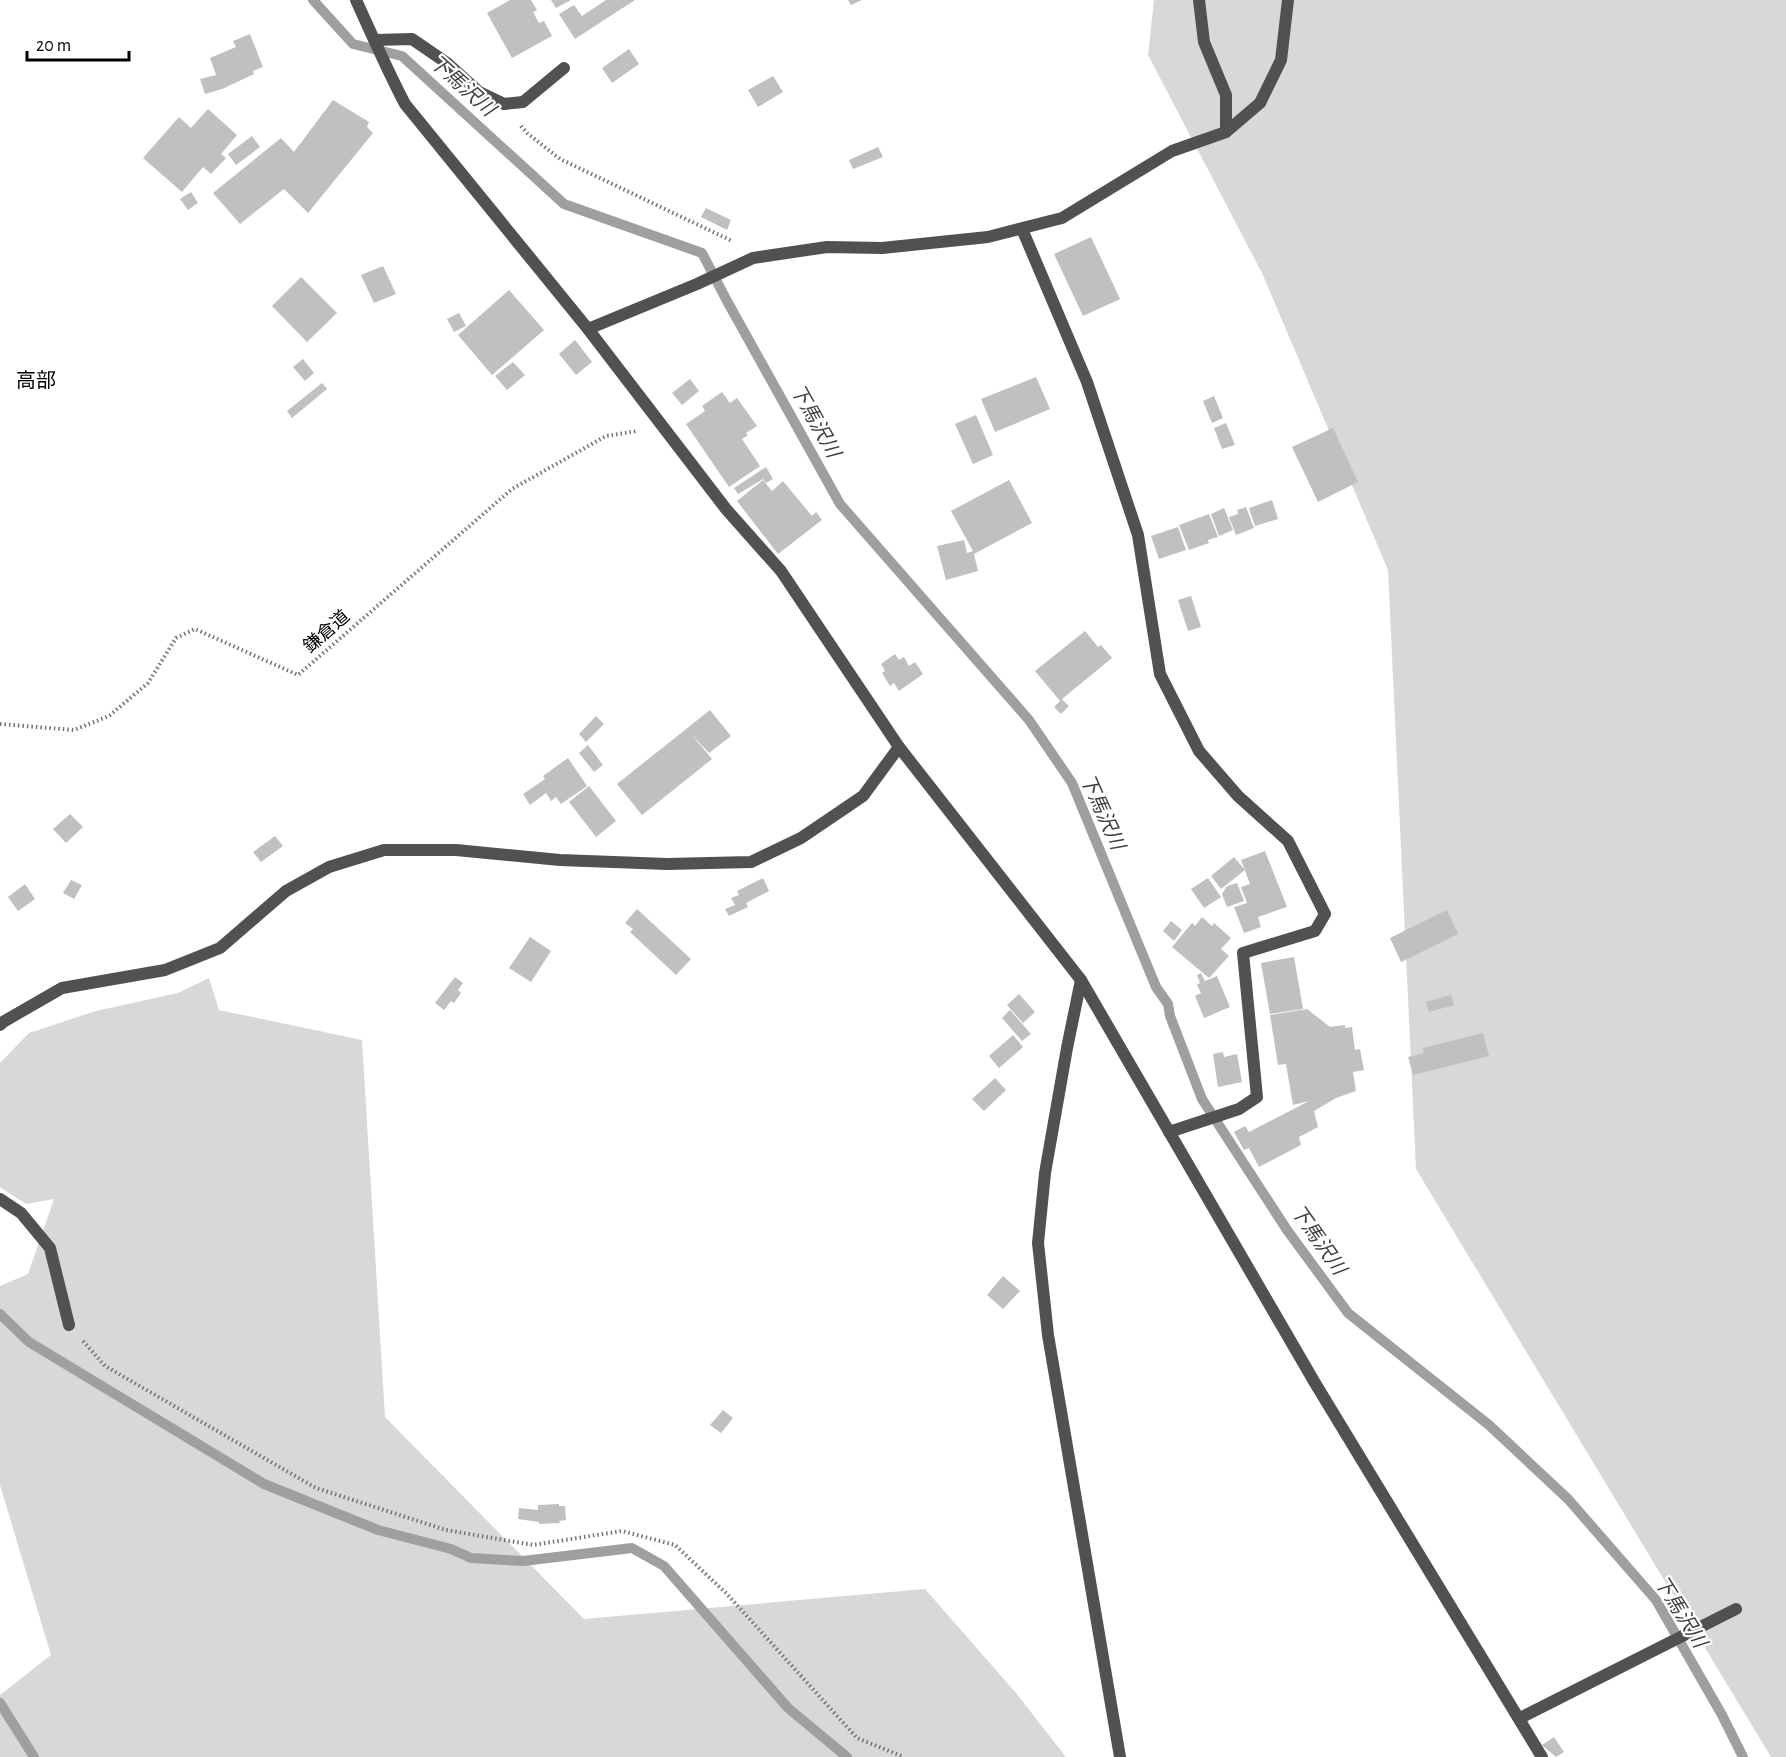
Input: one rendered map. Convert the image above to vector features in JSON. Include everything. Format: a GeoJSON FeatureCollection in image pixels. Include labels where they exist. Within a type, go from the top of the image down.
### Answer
{"type":"FeatureCollection","features":[{"type":"Feature","properties":{"kind":"street"},"geometry":{"type":"LineString","coordinates":[[356,0],[384,65],[405,104],[588,329],[726,509],[781,571],[899,747],[1081,980],[1315,1383],[1542,1757]]}},
{"type":"Feature","properties":{"kind":"street"},"geometry":{"type":"LineString","coordinates":[[1199,0],[1204,42],[1226,95],[1227,132]]}},
{"type":"Feature","properties":{"kind":"street"},"geometry":{"type":"LineString","coordinates":[[588,329],[753,258],[827,247],[882,248],[988,237],[1062,218],[1172,151],[1227,132],[1260,103],[1281,60],[1288,0]]}},
{"type":"Feature","properties":{"kind":"street"},"geometry":{"type":"LineString","coordinates":[[375,40],[412,39],[447,63],[479,92],[504,104],[523,102],[564,68]]}},
{"type":"Feature","properties":{"kind":"street"},"geometry":{"type":"LineString","coordinates":[[1022,229],[1087,382],[1138,536],[1160,674],[1199,751],[1238,796],[1288,841],[1325,914],[1315,931],[1242,953],[1257,1097],[1239,1109],[1169,1132]]}},
{"type":"Feature","properties":{"kind":"street"},"geometry":{"type":"LineString","coordinates":[[0,1025],[62,988],[165,970],[220,948],[286,891],[329,867],[384,850],[456,850],[561,860],[667,864],[752,862],[801,838],[863,796],[899,747]]}},
{"type":"Feature","properties":{"kind":"street"},"geometry":{"type":"LineString","coordinates":[[1081,980],[1045,1173],[1038,1243],[1048,1335],[1120,1757]]}},
{"type":"Feature","properties":{"kind":"street"},"geometry":{"type":"LineString","coordinates":[[0,1199],[21,1214],[50,1248],[69,1325]]}},
{"type":"Feature","properties":{"kind":"street"},"geometry":{"type":"LineString","coordinates":[[1520,1718],[1736,1609]]}},
{"type":"Feature","properties":{"kind":"path"},"geometry":{"type":"LineString","coordinates":[[504,104],[527,133],[561,159],[735,242],[753,258]]}},
{"type":"Feature","properties":{"kind":"path","name":"鎌倉道"},"geometry":{"type":"LineString","coordinates":[[0,724],[74,730],[109,716],[148,682],[176,638],[195,629],[298,675],[512,489],[606,436],[664,427]]}},
{"type":"Feature","properties":{"kind":"path"},"geometry":{"type":"LineString","coordinates":[[69,1325],[105,1366],[315,1488],[446,1530],[533,1545],[622,1531],[675,1545],[727,1594],[857,1738],[904,1757]]}},
{"type":"Feature","properties":{"kind":"shaded area"},"geometry":{"type":"Polygon","coordinates":[[[1154,0],[1786,0],[1786,1757],[1771,1757],[1416,1169],[1388,570],[1262,273],[1148,55],[1154,0]]]}},
{"type":"Feature","properties":{"kind":"shaded area"},"geometry":{"type":"Polygon","coordinates":[[[209,978],[219,1010],[362,1040],[385,1417],[584,1619],[925,1589],[1016,1693],[1066,1757],[0,1757],[0,1695],[51,1655],[0,1485],[0,1286],[28,1274],[54,1199],[26,1204],[0,1187],[0,1063],[29,1033],[96,1011],[178,993],[209,978]]]}},
{"type":"Feature","properties":{"kind":"building"},"geometry":{"type":"Polygon","coordinates":[[[510,0],[531,0],[537,10],[533,12],[539,23],[544,21],[552,36],[512,58],[487,13],[510,0]]]}},
{"type":"Feature","properties":{"kind":"building"},"geometry":{"type":"Polygon","coordinates":[[[551,0],[571,0],[556,8],[551,0]]]}},
{"type":"Feature","properties":{"kind":"building"},"geometry":{"type":"Polygon","coordinates":[[[606,0],[635,0],[575,39],[559,14],[574,5],[582,16],[606,0]]]}},
{"type":"Feature","properties":{"kind":"building"},"geometry":{"type":"Polygon","coordinates":[[[848,0],[862,0],[851,5],[848,0]]]}},
{"type":"Feature","properties":{"kind":"building"},"geometry":{"type":"Polygon","coordinates":[[[250,34],[263,67],[253,71],[254,74],[222,89],[205,94],[200,79],[216,75],[210,58],[236,47],[233,41],[250,34]]]}},
{"type":"Feature","properties":{"kind":"building"},"geometry":{"type":"Polygon","coordinates":[[[629,49],[639,64],[612,83],[602,68],[629,49]]]}},
{"type":"Feature","properties":{"kind":"building"},"geometry":{"type":"Polygon","coordinates":[[[773,76],[783,92],[758,107],[748,90],[773,76]]]}},
{"type":"Feature","properties":{"kind":"building"},"geometry":{"type":"Polygon","coordinates":[[[333,100],[369,122],[367,127],[373,133],[308,213],[284,189],[240,224],[213,193],[281,138],[294,152],[333,100]]]}},
{"type":"Feature","properties":{"kind":"building"},"geometry":{"type":"Polygon","coordinates":[[[208,109],[237,135],[221,154],[226,158],[211,174],[203,167],[182,192],[143,158],[179,117],[191,128],[208,109]]]}},
{"type":"Feature","properties":{"kind":"building"},"geometry":{"type":"Polygon","coordinates":[[[252,136],[260,147],[236,165],[228,154],[252,136]]]}},
{"type":"Feature","properties":{"kind":"building"},"geometry":{"type":"Polygon","coordinates":[[[878,147],[883,157],[853,169],[849,160],[878,147]]]}},
{"type":"Feature","properties":{"kind":"building"},"geometry":{"type":"Polygon","coordinates":[[[191,192],[198,203],[188,210],[180,199],[191,192]]]}},
{"type":"Feature","properties":{"kind":"building"},"geometry":{"type":"Polygon","coordinates":[[[706,208],[731,220],[727,230],[701,217],[706,208]]]}},
{"type":"Feature","properties":{"kind":"building"},"geometry":{"type":"Polygon","coordinates":[[[1091,237],[1120,299],[1083,316],[1054,254],[1091,237]]]}},
{"type":"Feature","properties":{"kind":"building"},"geometry":{"type":"Polygon","coordinates":[[[383,266],[396,294],[374,303],[361,275],[383,266]]]}},
{"type":"Feature","properties":{"kind":"building"},"geometry":{"type":"Polygon","coordinates":[[[301,277],[337,313],[307,342],[272,306],[301,277]]]}},
{"type":"Feature","properties":{"kind":"building"},"geometry":{"type":"Polygon","coordinates":[[[509,290],[544,330],[492,375],[458,335],[509,290]]]}},
{"type":"Feature","properties":{"kind":"building"},"geometry":{"type":"Polygon","coordinates":[[[459,313],[466,326],[454,332],[447,319],[459,313]]]}},
{"type":"Feature","properties":{"kind":"building"},"geometry":{"type":"Polygon","coordinates":[[[575,340],[592,362],[576,375],[559,354],[575,340]]]}},
{"type":"Feature","properties":{"kind":"building"},"geometry":{"type":"Polygon","coordinates":[[[303,359],[314,373],[305,381],[293,367],[303,359]]]}},
{"type":"Feature","properties":{"kind":"building"},"geometry":{"type":"Polygon","coordinates":[[[513,362],[525,375],[507,390],[495,376],[513,362]]]}},
{"type":"Feature","properties":{"kind":"building"},"geometry":{"type":"Polygon","coordinates":[[[1036,377],[1050,409],[995,432],[981,399],[1036,377]]]}},
{"type":"Feature","properties":{"kind":"building"},"geometry":{"type":"Polygon","coordinates":[[[690,379],[699,391],[682,405],[672,393],[690,379]]]}},
{"type":"Feature","properties":{"kind":"building"},"geometry":{"type":"Polygon","coordinates":[[[322,383],[327,389],[292,418],[287,411],[322,383]]]}},
{"type":"Feature","properties":{"kind":"building"},"geometry":{"type":"Polygon","coordinates":[[[722,392],[730,403],[737,398],[757,426],[746,433],[748,435],[742,439],[760,466],[729,487],[686,424],[705,411],[702,406],[722,392]]]}},
{"type":"Feature","properties":{"kind":"building"},"geometry":{"type":"Polygon","coordinates":[[[1214,396],[1223,418],[1212,423],[1203,401],[1214,396]]]}},
{"type":"Feature","properties":{"kind":"building"},"geometry":{"type":"Polygon","coordinates":[[[976,415],[993,455],[973,464],[955,424],[976,415]]]}},
{"type":"Feature","properties":{"kind":"building"},"geometry":{"type":"Polygon","coordinates":[[[1226,423],[1235,445],[1222,449],[1214,428],[1226,423]]]}},
{"type":"Feature","properties":{"kind":"building"},"geometry":{"type":"Polygon","coordinates":[[[1333,428],[1358,482],[1318,502],[1292,447],[1333,428]]]}},
{"type":"Feature","properties":{"kind":"building"},"geometry":{"type":"Polygon","coordinates":[[[766,467],[773,479],[766,483],[763,479],[738,494],[734,488],[766,467]]]}},
{"type":"Feature","properties":{"kind":"building"},"geometry":{"type":"Polygon","coordinates":[[[763,480],[772,491],[783,481],[812,516],[816,512],[822,520],[778,554],[737,501],[763,480]]]}},
{"type":"Feature","properties":{"kind":"building"},"geometry":{"type":"Polygon","coordinates":[[[1009,480],[1032,523],[974,554],[978,571],[946,580],[937,546],[964,540],[967,553],[973,551],[951,511],[1009,480]]]}},
{"type":"Feature","properties":{"kind":"building"},"geometry":{"type":"Polygon","coordinates":[[[1272,500],[1278,519],[1255,526],[1249,508],[1272,500]]]}},
{"type":"Feature","properties":{"kind":"building"},"geometry":{"type":"Polygon","coordinates":[[[1246,507],[1254,528],[1236,535],[1229,517],[1238,514],[1237,510],[1246,507]]]}},
{"type":"Feature","properties":{"kind":"building"},"geometry":{"type":"Polygon","coordinates":[[[1224,508],[1233,530],[1219,536],[1211,514],[1224,508]]]}},
{"type":"Feature","properties":{"kind":"building"},"geometry":{"type":"Polygon","coordinates":[[[1209,514],[1218,537],[1189,550],[1179,525],[1209,514]]]}},
{"type":"Feature","properties":{"kind":"building"},"geometry":{"type":"Polygon","coordinates":[[[1178,527],[1186,550],[1159,559],[1151,536],[1178,527]]]}},
{"type":"Feature","properties":{"kind":"building"},"geometry":{"type":"Polygon","coordinates":[[[1191,596],[1201,627],[1188,631],[1178,600],[1191,596]]]}},
{"type":"Feature","properties":{"kind":"building"},"geometry":{"type":"Polygon","coordinates":[[[1085,631],[1098,647],[1101,645],[1112,658],[1062,699],[1069,706],[1061,714],[1054,707],[1060,701],[1035,671],[1085,631]]]}},
{"type":"Feature","properties":{"kind":"building"},"geometry":{"type":"Polygon","coordinates":[[[895,654],[899,660],[904,657],[909,666],[915,662],[923,674],[899,691],[894,683],[890,686],[882,673],[885,671],[881,664],[895,654]]]}},
{"type":"Feature","properties":{"kind":"building"},"geometry":{"type":"Polygon","coordinates":[[[710,710],[731,736],[709,753],[691,734],[712,759],[642,815],[617,784],[710,710]]]}},
{"type":"Feature","properties":{"kind":"building"},"geometry":{"type":"Polygon","coordinates":[[[596,716],[604,724],[586,742],[579,734],[596,716]]]}},
{"type":"Feature","properties":{"kind":"building"},"geometry":{"type":"Polygon","coordinates":[[[588,745],[603,765],[594,772],[579,753],[588,745]]]}},
{"type":"Feature","properties":{"kind":"building"},"geometry":{"type":"Polygon","coordinates":[[[568,758],[587,786],[561,804],[556,797],[551,801],[546,793],[530,805],[523,794],[545,779],[543,776],[568,758]]]}},
{"type":"Feature","properties":{"kind":"building"},"geometry":{"type":"Polygon","coordinates":[[[589,786],[616,821],[596,837],[569,802],[589,786]]]}},
{"type":"Feature","properties":{"kind":"building"},"geometry":{"type":"Polygon","coordinates":[[[70,814],[83,827],[66,843],[53,829],[70,814]]]}},
{"type":"Feature","properties":{"kind":"building"},"geometry":{"type":"Polygon","coordinates":[[[275,836],[283,846],[261,862],[253,852],[275,836]]]}},
{"type":"Feature","properties":{"kind":"building"},"geometry":{"type":"Polygon","coordinates":[[[1265,851],[1287,907],[1258,917],[1261,927],[1244,933],[1234,907],[1247,903],[1241,887],[1250,884],[1241,860],[1265,851]]]}},
{"type":"Feature","properties":{"kind":"building"},"geometry":{"type":"Polygon","coordinates":[[[1234,857],[1245,870],[1221,889],[1211,876],[1234,857]]]}},
{"type":"Feature","properties":{"kind":"building"},"geometry":{"type":"Polygon","coordinates":[[[763,878],[769,891],[746,903],[748,907],[729,916],[725,909],[735,905],[731,898],[739,895],[737,891],[763,878]]]}},
{"type":"Feature","properties":{"kind":"building"},"geometry":{"type":"Polygon","coordinates":[[[1208,878],[1221,897],[1204,908],[1191,889],[1208,878]]]}},
{"type":"Feature","properties":{"kind":"building"},"geometry":{"type":"Polygon","coordinates":[[[71,880],[82,885],[74,899],[63,893],[71,880]]]}},
{"type":"Feature","properties":{"kind":"building"},"geometry":{"type":"Polygon","coordinates":[[[1237,883],[1244,901],[1227,907],[1222,894],[1227,886],[1237,883]]]}},
{"type":"Feature","properties":{"kind":"building"},"geometry":{"type":"Polygon","coordinates":[[[25,884],[35,899],[18,911],[8,897],[25,884]]]}},
{"type":"Feature","properties":{"kind":"building"},"geometry":{"type":"Polygon","coordinates":[[[637,909],[691,959],[676,975],[630,932],[633,929],[625,923],[637,909]]]}},
{"type":"Feature","properties":{"kind":"building"},"geometry":{"type":"Polygon","coordinates":[[[1447,910],[1458,934],[1401,962],[1390,938],[1447,910]]]}},
{"type":"Feature","properties":{"kind":"building"},"geometry":{"type":"Polygon","coordinates":[[[1202,917],[1212,926],[1214,923],[1231,938],[1221,949],[1229,956],[1209,978],[1172,947],[1192,923],[1195,926],[1202,917]]]}},
{"type":"Feature","properties":{"kind":"building"},"geometry":{"type":"Polygon","coordinates":[[[1171,921],[1182,930],[1174,941],[1163,931],[1171,921]]]}},
{"type":"Feature","properties":{"kind":"building"},"geometry":{"type":"Polygon","coordinates":[[[530,937],[551,951],[531,982],[509,968],[530,937]]]}},
{"type":"Feature","properties":{"kind":"building"},"geometry":{"type":"Polygon","coordinates":[[[1294,957],[1303,1009],[1270,1014],[1261,963],[1294,957]]]}},
{"type":"Feature","properties":{"kind":"building"},"geometry":{"type":"Polygon","coordinates":[[[1201,973],[1205,981],[1217,976],[1230,1007],[1204,1018],[1195,996],[1201,993],[1197,985],[1200,983],[1197,975],[1201,973]]]}},
{"type":"Feature","properties":{"kind":"building"},"geometry":{"type":"Polygon","coordinates":[[[455,977],[463,983],[458,990],[461,993],[454,1003],[451,1001],[444,1010],[435,1003],[455,977]]]}},
{"type":"Feature","properties":{"kind":"building"},"geometry":{"type":"Polygon","coordinates":[[[1019,994],[1035,1012],[1023,1023],[1007,1005],[1019,994]]]}},
{"type":"Feature","properties":{"kind":"building"},"geometry":{"type":"Polygon","coordinates":[[[1451,995],[1454,1005],[1429,1012],[1426,1002],[1451,995]]]}},
{"type":"Feature","properties":{"kind":"building"},"geometry":{"type":"Polygon","coordinates":[[[1307,1009],[1330,1027],[1345,1025],[1345,1028],[1352,1027],[1355,1050],[1360,1049],[1364,1070],[1353,1072],[1356,1091],[1336,1098],[1314,1111],[1318,1127],[1299,1137],[1301,1145],[1259,1167],[1249,1148],[1244,1150],[1234,1132],[1245,1126],[1249,1132],[1309,1101],[1293,1105],[1286,1064],[1278,1065],[1270,1015],[1307,1009]]]}},
{"type":"Feature","properties":{"kind":"building"},"geometry":{"type":"Polygon","coordinates":[[[1010,1010],[1031,1034],[1022,1041],[1002,1018],[1010,1010]]]}},
{"type":"Feature","properties":{"kind":"building"},"geometry":{"type":"Polygon","coordinates":[[[1483,1033],[1489,1056],[1413,1075],[1408,1057],[1424,1053],[1423,1048],[1483,1033]]]}},
{"type":"Feature","properties":{"kind":"building"},"geometry":{"type":"Polygon","coordinates":[[[1013,1035],[1023,1047],[999,1068],[989,1056],[1013,1035]]]}},
{"type":"Feature","properties":{"kind":"building"},"geometry":{"type":"Polygon","coordinates":[[[1223,1052],[1224,1057],[1237,1054],[1242,1082],[1218,1087],[1213,1054],[1223,1052]]]}},
{"type":"Feature","properties":{"kind":"building"},"geometry":{"type":"Polygon","coordinates":[[[995,1078],[1006,1090],[984,1111],[972,1099],[995,1078]]]}},
{"type":"Feature","properties":{"kind":"building"},"geometry":{"type":"Polygon","coordinates":[[[1003,1276],[1020,1291],[1003,1309],[987,1295],[1003,1276]]]}},
{"type":"Feature","properties":{"kind":"building"},"geometry":{"type":"Polygon","coordinates":[[[723,1410],[733,1418],[721,1433],[710,1425],[723,1410]]]}},
{"type":"Feature","properties":{"kind":"building"},"geometry":{"type":"Polygon","coordinates":[[[559,1504],[559,1506],[565,1506],[566,1520],[559,1521],[560,1523],[539,1524],[539,1522],[518,1519],[519,1508],[538,1510],[538,1505],[559,1504]]]}},
{"type":"Feature","properties":{"kind":"building"},"geometry":{"type":"Polygon","coordinates":[[[1554,1737],[1564,1752],[1556,1757],[1542,1745],[1554,1737]]]}},
{"type":"Feature","properties":{"kind":"waterway","name":"下馬沢川"},"geometry":{"type":"LineString","coordinates":[[313,0],[353,44],[402,56],[564,204],[702,253],[840,504],[1029,720],[1072,783],[1156,987],[1168,1004],[1170,1016],[1202,1099],[1287,1230],[1348,1313],[1489,1425],[1568,1499],[1656,1600],[1722,1715],[1743,1757]]}},
{"type":"Feature","properties":{"kind":"waterway"},"geometry":{"type":"LineString","coordinates":[[0,1314],[29,1342],[264,1484],[378,1530],[451,1549],[471,1558],[523,1561],[632,1548],[664,1566],[788,1708],[847,1757]]}},
{"type":"Feature","properties":{"kind":"waterway"},"geometry":{"type":"LineString","coordinates":[[0,1703],[34,1757]]}},
{"type":"Feature","properties":{"kind":"district","name":"高部"},"geometry":{"type":"Point","coordinates":[36,381]}}]}
